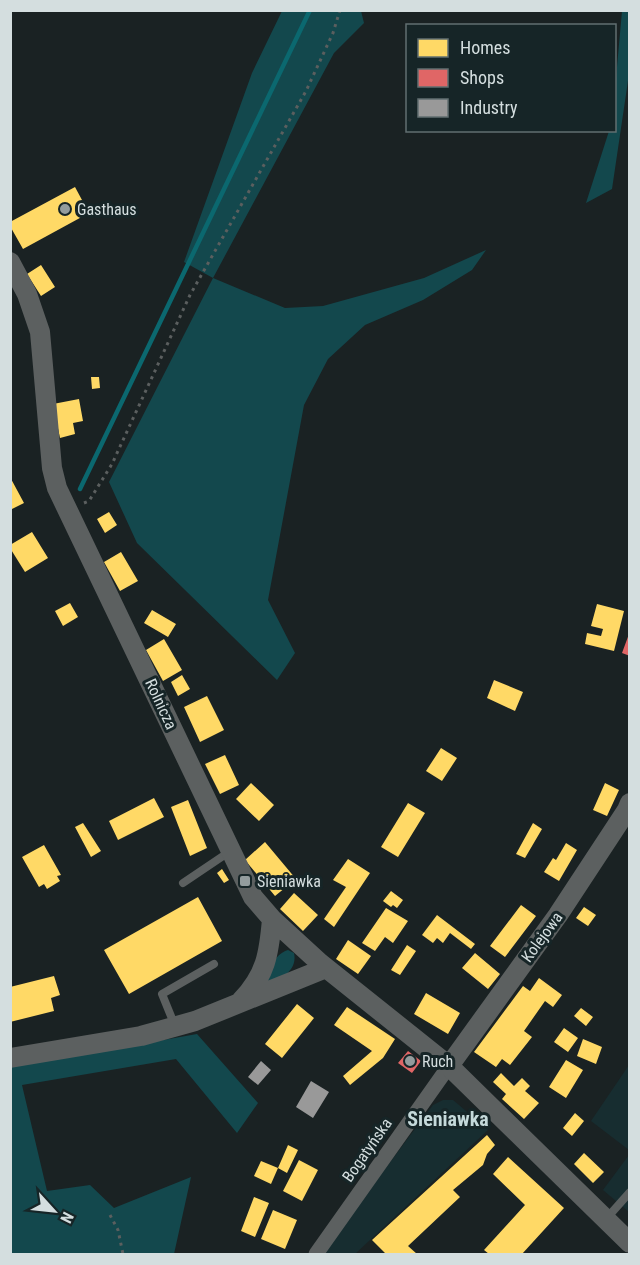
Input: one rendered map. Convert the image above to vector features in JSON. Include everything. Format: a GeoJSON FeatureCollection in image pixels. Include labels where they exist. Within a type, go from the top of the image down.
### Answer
{"type":"FeatureCollection","features":[{"type":"Feature","properties":{"kind":"street","name":"Rolnicza"},"geometry":{"type":"LineString","coordinates":[[10,262],[27,294],[40,332],[52,468],[57,488],[253,897],[272,919],[326,968],[449,1066],[630,1244]]}},
{"type":"Feature","properties":{"kind":"street","name":"Kolejowa"},"geometry":{"type":"LineString","coordinates":[[449,1066],[558,915],[630,803]]}},
{"type":"Feature","properties":{"kind":"street"},"geometry":{"type":"LineString","coordinates":[[237,1005],[252,989],[265,967],[272,919]]}},
{"type":"Feature","properties":{"kind":"street"},"geometry":{"type":"LineString","coordinates":[[10,1058],[141,1036],[195,1021],[326,968]]}},
{"type":"Feature","properties":{"kind":"street","name":"Bogatyńska"},"geometry":{"type":"LineString","coordinates":[[316,1254],[449,1066]]}},
{"type":"Feature","properties":{"kind":"lane"},"geometry":{"type":"LineString","coordinates":[[183,883],[230,851]]}},
{"type":"Feature","properties":{"kind":"lane"},"geometry":{"type":"LineString","coordinates":[[175,1026],[162,994],[213,964]]}},
{"type":"Feature","properties":{"kind":"lane"},"geometry":{"type":"LineString","coordinates":[[605,1220],[630,1192]]}},
{"type":"Feature","properties":{"kind":"path"},"geometry":{"type":"LineString","coordinates":[[69,510],[89,501],[112,464],[190,295],[306,91],[333,33],[340,10]]}},
{"type":"Feature","properties":{"kind":"path"},"geometry":{"type":"LineString","coordinates":[[110,1215],[118,1230],[123,1254]]}},
{"type":"Feature","properties":{"kind":"shaded area"},"geometry":{"type":"Polygon","coordinates":[[[282,11],[361,11],[364,23],[334,53],[213,278],[184,262],[252,73],[282,11]]]}},
{"type":"Feature","properties":{"kind":"shaded area"},"geometry":{"type":"Polygon","coordinates":[[[622,11],[629,11],[629,74],[612,189],[586,203],[609,132],[616,132],[616,78],[622,11]]]}},
{"type":"Feature","properties":{"kind":"shaded area"},"geometry":{"type":"Polygon","coordinates":[[[486,250],[472,270],[423,300],[365,325],[328,359],[304,405],[268,600],[295,653],[277,680],[137,543],[109,482],[213,278],[285,308],[323,306],[424,278],[486,250]]]}},
{"type":"Feature","properties":{"kind":"shaded area"},"geometry":{"type":"Polygon","coordinates":[[[288,950],[294,953],[290,970],[265,986],[275,960],[288,950]]]}},
{"type":"Feature","properties":{"kind":"shaded area"},"geometry":{"type":"Polygon","coordinates":[[[197,1034],[258,1103],[237,1133],[176,1059],[22,1085],[47,1191],[90,1185],[114,1208],[191,1177],[174,1254],[11,1254],[11,1067],[197,1034]]]}},
{"type":"Feature","properties":{"kind":"shaded area"},"geometry":{"type":"Polygon","coordinates":[[[629,1065],[629,1150],[591,1121],[629,1065]]]}},
{"type":"Feature","properties":{"kind":"shaded area"},"geometry":{"type":"Polygon","coordinates":[[[443,1100],[453,1100],[488,1130],[355,1254],[321,1254],[433,1105],[443,1100]]]}},
{"type":"Feature","properties":{"kind":"shaded area"},"geometry":{"type":"Polygon","coordinates":[[[629,1155],[629,1212],[603,1190],[629,1155]]]}},
{"type":"Feature","properties":{"kind":"building: Homes"},"geometry":{"type":"Polygon","coordinates":[[[75,187],[89,213],[23,249],[10,222],[75,187]]]}},
{"type":"Feature","properties":{"kind":"building: Homes"},"geometry":{"type":"Polygon","coordinates":[[[41,265],[55,287],[41,296],[27,274],[41,265]]]}},
{"type":"Feature","properties":{"kind":"building: Homes"},"geometry":{"type":"Polygon","coordinates":[[[91,377],[99,377],[100,388],[92,389],[91,377]]]}},
{"type":"Feature","properties":{"kind":"building: Homes"},"geometry":{"type":"Polygon","coordinates":[[[79,399],[83,421],[73,423],[75,434],[60,438],[53,404],[79,399]]]}},
{"type":"Feature","properties":{"kind":"building: Homes"},"geometry":{"type":"Polygon","coordinates":[[[10,477],[24,503],[10,510],[10,477]]]}},
{"type":"Feature","properties":{"kind":"building: Homes"},"geometry":{"type":"Polygon","coordinates":[[[109,512],[117,525],[105,533],[97,519],[109,512]]]}},
{"type":"Feature","properties":{"kind":"building: Homes"},"geometry":{"type":"Polygon","coordinates":[[[32,532],[48,558],[25,572],[10,545],[32,532]]]}},
{"type":"Feature","properties":{"kind":"building: Homes"},"geometry":{"type":"Polygon","coordinates":[[[121,552],[138,581],[120,591],[104,562],[121,552]]]}},
{"type":"Feature","properties":{"kind":"building: Homes"},"geometry":{"type":"Polygon","coordinates":[[[70,603],[78,617],[63,626],[55,611],[70,603]]]}},
{"type":"Feature","properties":{"kind":"building: Homes"},"geometry":{"type":"Polygon","coordinates":[[[597,604],[624,611],[614,651],[585,644],[587,633],[601,636],[603,629],[591,626],[597,604]]]}},
{"type":"Feature","properties":{"kind":"building: Homes"},"geometry":{"type":"Polygon","coordinates":[[[152,610],[176,624],[168,637],[144,623],[152,610]]]}},
{"type":"Feature","properties":{"kind":"building: Homes"},"geometry":{"type":"Polygon","coordinates":[[[164,639],[182,670],[163,681],[146,650],[164,639]]]}},
{"type":"Feature","properties":{"kind":"building: Homes"},"geometry":{"type":"Polygon","coordinates":[[[182,675],[190,689],[178,696],[171,682],[182,675]]]}},
{"type":"Feature","properties":{"kind":"building: Homes"},"geometry":{"type":"Polygon","coordinates":[[[494,680],[523,692],[515,711],[487,698],[494,680]]]}},
{"type":"Feature","properties":{"kind":"building: Homes"},"geometry":{"type":"Polygon","coordinates":[[[207,696],[224,730],[200,742],[184,707],[207,696]]]}},
{"type":"Feature","properties":{"kind":"building: Homes"},"geometry":{"type":"Polygon","coordinates":[[[441,748],[457,758],[442,781],[426,771],[441,748]]]}},
{"type":"Feature","properties":{"kind":"building: Homes"},"geometry":{"type":"Polygon","coordinates":[[[225,755],[239,785],[220,794],[205,764],[225,755]]]}},
{"type":"Feature","properties":{"kind":"building: Homes"},"geometry":{"type":"Polygon","coordinates":[[[251,783],[274,805],[259,821],[236,799],[251,783]]]}},
{"type":"Feature","properties":{"kind":"building: Homes"},"geometry":{"type":"Polygon","coordinates":[[[605,783],[619,790],[607,816],[593,810],[605,783]]]}},
{"type":"Feature","properties":{"kind":"building: Homes"},"geometry":{"type":"Polygon","coordinates":[[[154,798],[164,817],[118,840],[109,821],[154,798]]]}},
{"type":"Feature","properties":{"kind":"building: Homes"},"geometry":{"type":"Polygon","coordinates":[[[188,800],[207,848],[190,856],[171,807],[188,800]]]}},
{"type":"Feature","properties":{"kind":"building: Homes"},"geometry":{"type":"Polygon","coordinates":[[[408,803],[425,813],[398,857],[381,847],[408,803]]]}},
{"type":"Feature","properties":{"kind":"building: Homes"},"geometry":{"type":"Polygon","coordinates":[[[83,823],[101,851],[91,857],[75,827],[83,823]]]}},
{"type":"Feature","properties":{"kind":"building: Homes"},"geometry":{"type":"Polygon","coordinates":[[[533,823],[542,829],[525,858],[516,854],[533,823]]]}},
{"type":"Feature","properties":{"kind":"building: Homes"},"geometry":{"type":"Polygon","coordinates":[[[265,842],[296,879],[275,896],[245,860],[265,842]]]}},
{"type":"Feature","properties":{"kind":"building: Homes"},"geometry":{"type":"Polygon","coordinates":[[[566,843],[577,850],[559,881],[544,872],[553,858],[556,860],[566,843]]]}},
{"type":"Feature","properties":{"kind":"building: Homes"},"geometry":{"type":"Polygon","coordinates":[[[44,845],[61,875],[57,876],[60,881],[47,889],[44,884],[39,887],[22,857],[44,845]]]}},
{"type":"Feature","properties":{"kind":"building: Homes"},"geometry":{"type":"Polygon","coordinates":[[[348,859],[370,873],[334,927],[324,919],[346,887],[333,880],[348,859]]]}},
{"type":"Feature","properties":{"kind":"building: Homes"},"geometry":{"type":"Polygon","coordinates":[[[222,869],[229,880],[224,883],[217,873],[222,869]]]}},
{"type":"Feature","properties":{"kind":"building: Homes"},"geometry":{"type":"Polygon","coordinates":[[[391,891],[403,900],[397,908],[383,901],[391,891]]]}},
{"type":"Feature","properties":{"kind":"building: Homes"},"geometry":{"type":"Polygon","coordinates":[[[294,893],[318,915],[303,931],[280,909],[294,893]]]}},
{"type":"Feature","properties":{"kind":"building: Homes"},"geometry":{"type":"Polygon","coordinates":[[[198,897],[222,941],[129,994],[104,950],[198,897]]]}},
{"type":"Feature","properties":{"kind":"building: Homes"},"geometry":{"type":"Polygon","coordinates":[[[521,905],[536,916],[505,957],[490,946],[521,905]]]}},
{"type":"Feature","properties":{"kind":"building: Homes"},"geometry":{"type":"Polygon","coordinates":[[[584,907],[596,915],[588,926],[576,918],[584,907]]]}},
{"type":"Feature","properties":{"kind":"building: Homes"},"geometry":{"type":"Polygon","coordinates":[[[386,908],[408,921],[393,943],[385,937],[375,951],[362,943],[386,908]]]}},
{"type":"Feature","properties":{"kind":"building: Homes"},"geometry":{"type":"Polygon","coordinates":[[[437,915],[475,944],[471,949],[450,933],[443,943],[437,938],[433,943],[422,935],[437,915]]]}},
{"type":"Feature","properties":{"kind":"building: Homes"},"geometry":{"type":"Polygon","coordinates":[[[348,940],[371,956],[358,974],[336,959],[348,940]]]}},
{"type":"Feature","properties":{"kind":"building: Homes"},"geometry":{"type":"Polygon","coordinates":[[[407,945],[416,951],[400,975],[391,970],[407,945]]]}},
{"type":"Feature","properties":{"kind":"building: Homes"},"geometry":{"type":"Polygon","coordinates":[[[475,953],[500,974],[488,989],[462,968],[475,953]]]}},
{"type":"Feature","properties":{"kind":"building: Homes"},"geometry":{"type":"Polygon","coordinates":[[[54,976],[60,995],[51,998],[54,1011],[10,1022],[10,987],[54,976]]]}},
{"type":"Feature","properties":{"kind":"building: Homes"},"geometry":{"type":"Polygon","coordinates":[[[539,978],[562,995],[553,1007],[545,1001],[524,1031],[532,1037],[510,1065],[502,1059],[496,1067],[474,1052],[523,986],[530,991],[539,978]]]}},
{"type":"Feature","properties":{"kind":"building: Homes"},"geometry":{"type":"Polygon","coordinates":[[[426,993],[460,1013],[448,1034],[414,1014],[426,993]]]}},
{"type":"Feature","properties":{"kind":"building: Homes"},"geometry":{"type":"Polygon","coordinates":[[[297,1004],[314,1018],[282,1058],[265,1044],[297,1004]]]}},
{"type":"Feature","properties":{"kind":"building: Homes"},"geometry":{"type":"Polygon","coordinates":[[[347,1007],[395,1039],[383,1058],[350,1085],[343,1076],[372,1051],[334,1025],[347,1007]]]}},
{"type":"Feature","properties":{"kind":"building: Homes"},"geometry":{"type":"Polygon","coordinates":[[[581,1008],[593,1017],[586,1026],[574,1016],[581,1008]]]}},
{"type":"Feature","properties":{"kind":"building: Homes"},"geometry":{"type":"Polygon","coordinates":[[[564,1028],[578,1038],[568,1052],[554,1042],[564,1028]]]}},
{"type":"Feature","properties":{"kind":"building: Homes"},"geometry":{"type":"Polygon","coordinates":[[[583,1039],[602,1047],[596,1064],[577,1056],[583,1039]]]}},
{"type":"Feature","properties":{"kind":"building: Homes"},"geometry":{"type":"Polygon","coordinates":[[[566,1060],[583,1070],[566,1098],[549,1087],[566,1060]]]}},
{"type":"Feature","properties":{"kind":"building: Homes"},"geometry":{"type":"Polygon","coordinates":[[[501,1073],[514,1086],[522,1078],[530,1086],[525,1091],[539,1103],[524,1119],[502,1099],[506,1094],[493,1082],[501,1073]]]}},
{"type":"Feature","properties":{"kind":"building: Homes"},"geometry":{"type":"Polygon","coordinates":[[[575,1113],[584,1121],[572,1136],[563,1128],[575,1113]]]}},
{"type":"Feature","properties":{"kind":"building: Homes"},"geometry":{"type":"Polygon","coordinates":[[[487,1135],[495,1145],[487,1154],[483,1165],[453,1190],[460,1197],[408,1246],[417,1254],[386,1254],[372,1240],[487,1135]]]}},
{"type":"Feature","properties":{"kind":"building: Homes"},"geometry":{"type":"Polygon","coordinates":[[[288,1145],[298,1150],[287,1173],[278,1168],[288,1145]]]}},
{"type":"Feature","properties":{"kind":"building: Homes"},"geometry":{"type":"Polygon","coordinates":[[[584,1153],[604,1172],[593,1183],[574,1164],[584,1153]]]}},
{"type":"Feature","properties":{"kind":"building: Homes"},"geometry":{"type":"Polygon","coordinates":[[[508,1157],[564,1208],[522,1254],[489,1254],[484,1250],[525,1205],[493,1174],[508,1157]]]}},
{"type":"Feature","properties":{"kind":"building: Homes"},"geometry":{"type":"Polygon","coordinates":[[[299,1160],[318,1170],[302,1201],[283,1191],[299,1160]]]}},
{"type":"Feature","properties":{"kind":"building: Homes"},"geometry":{"type":"Polygon","coordinates":[[[261,1161],[278,1168],[271,1184],[254,1176],[261,1161]]]}},
{"type":"Feature","properties":{"kind":"building: Homes"},"geometry":{"type":"Polygon","coordinates":[[[254,1197],[269,1203],[255,1237],[241,1231],[254,1197]]]}},
{"type":"Feature","properties":{"kind":"building: Homes"},"geometry":{"type":"Polygon","coordinates":[[[273,1210],[297,1220],[285,1249],[261,1239],[273,1210]]]}},
{"type":"Feature","properties":{"kind":"building: Shops"},"geometry":{"type":"Polygon","coordinates":[[[630,634],[630,656],[622,653],[630,634]]]}},
{"type":"Feature","properties":{"kind":"building: Shops"},"geometry":{"type":"Polygon","coordinates":[[[408,1051],[421,1061],[412,1073],[398,1063],[408,1051]]]}},
{"type":"Feature","properties":{"kind":"building: Industry"},"geometry":{"type":"Polygon","coordinates":[[[261,1061],[271,1070],[258,1085],[248,1077],[261,1061]]]}},
{"type":"Feature","properties":{"kind":"building: Industry"},"geometry":{"type":"Polygon","coordinates":[[[311,1081],[329,1092],[313,1118],[296,1107],[311,1081]]]}},
{"type":"Feature","properties":{"kind":"waterway"},"geometry":{"type":"LineString","coordinates":[[80,489],[310,10]]}},
{"type":"Feature","properties":{"kind":"place","name":"Gasthaus"},"geometry":{"type":"Point","coordinates":[65,209]}},
{"type":"Feature","properties":{"kind":"place","name":"Sieniawka"},"geometry":{"type":"Point","coordinates":[245,881]}},
{"type":"Feature","properties":{"kind":"place","name":"Ruch"},"geometry":{"type":"Point","coordinates":[410,1061]}},
{"type":"Feature","properties":{"kind":"district","name":"Sieniawka"},"geometry":{"type":"Point","coordinates":[448,1119]}}]}
